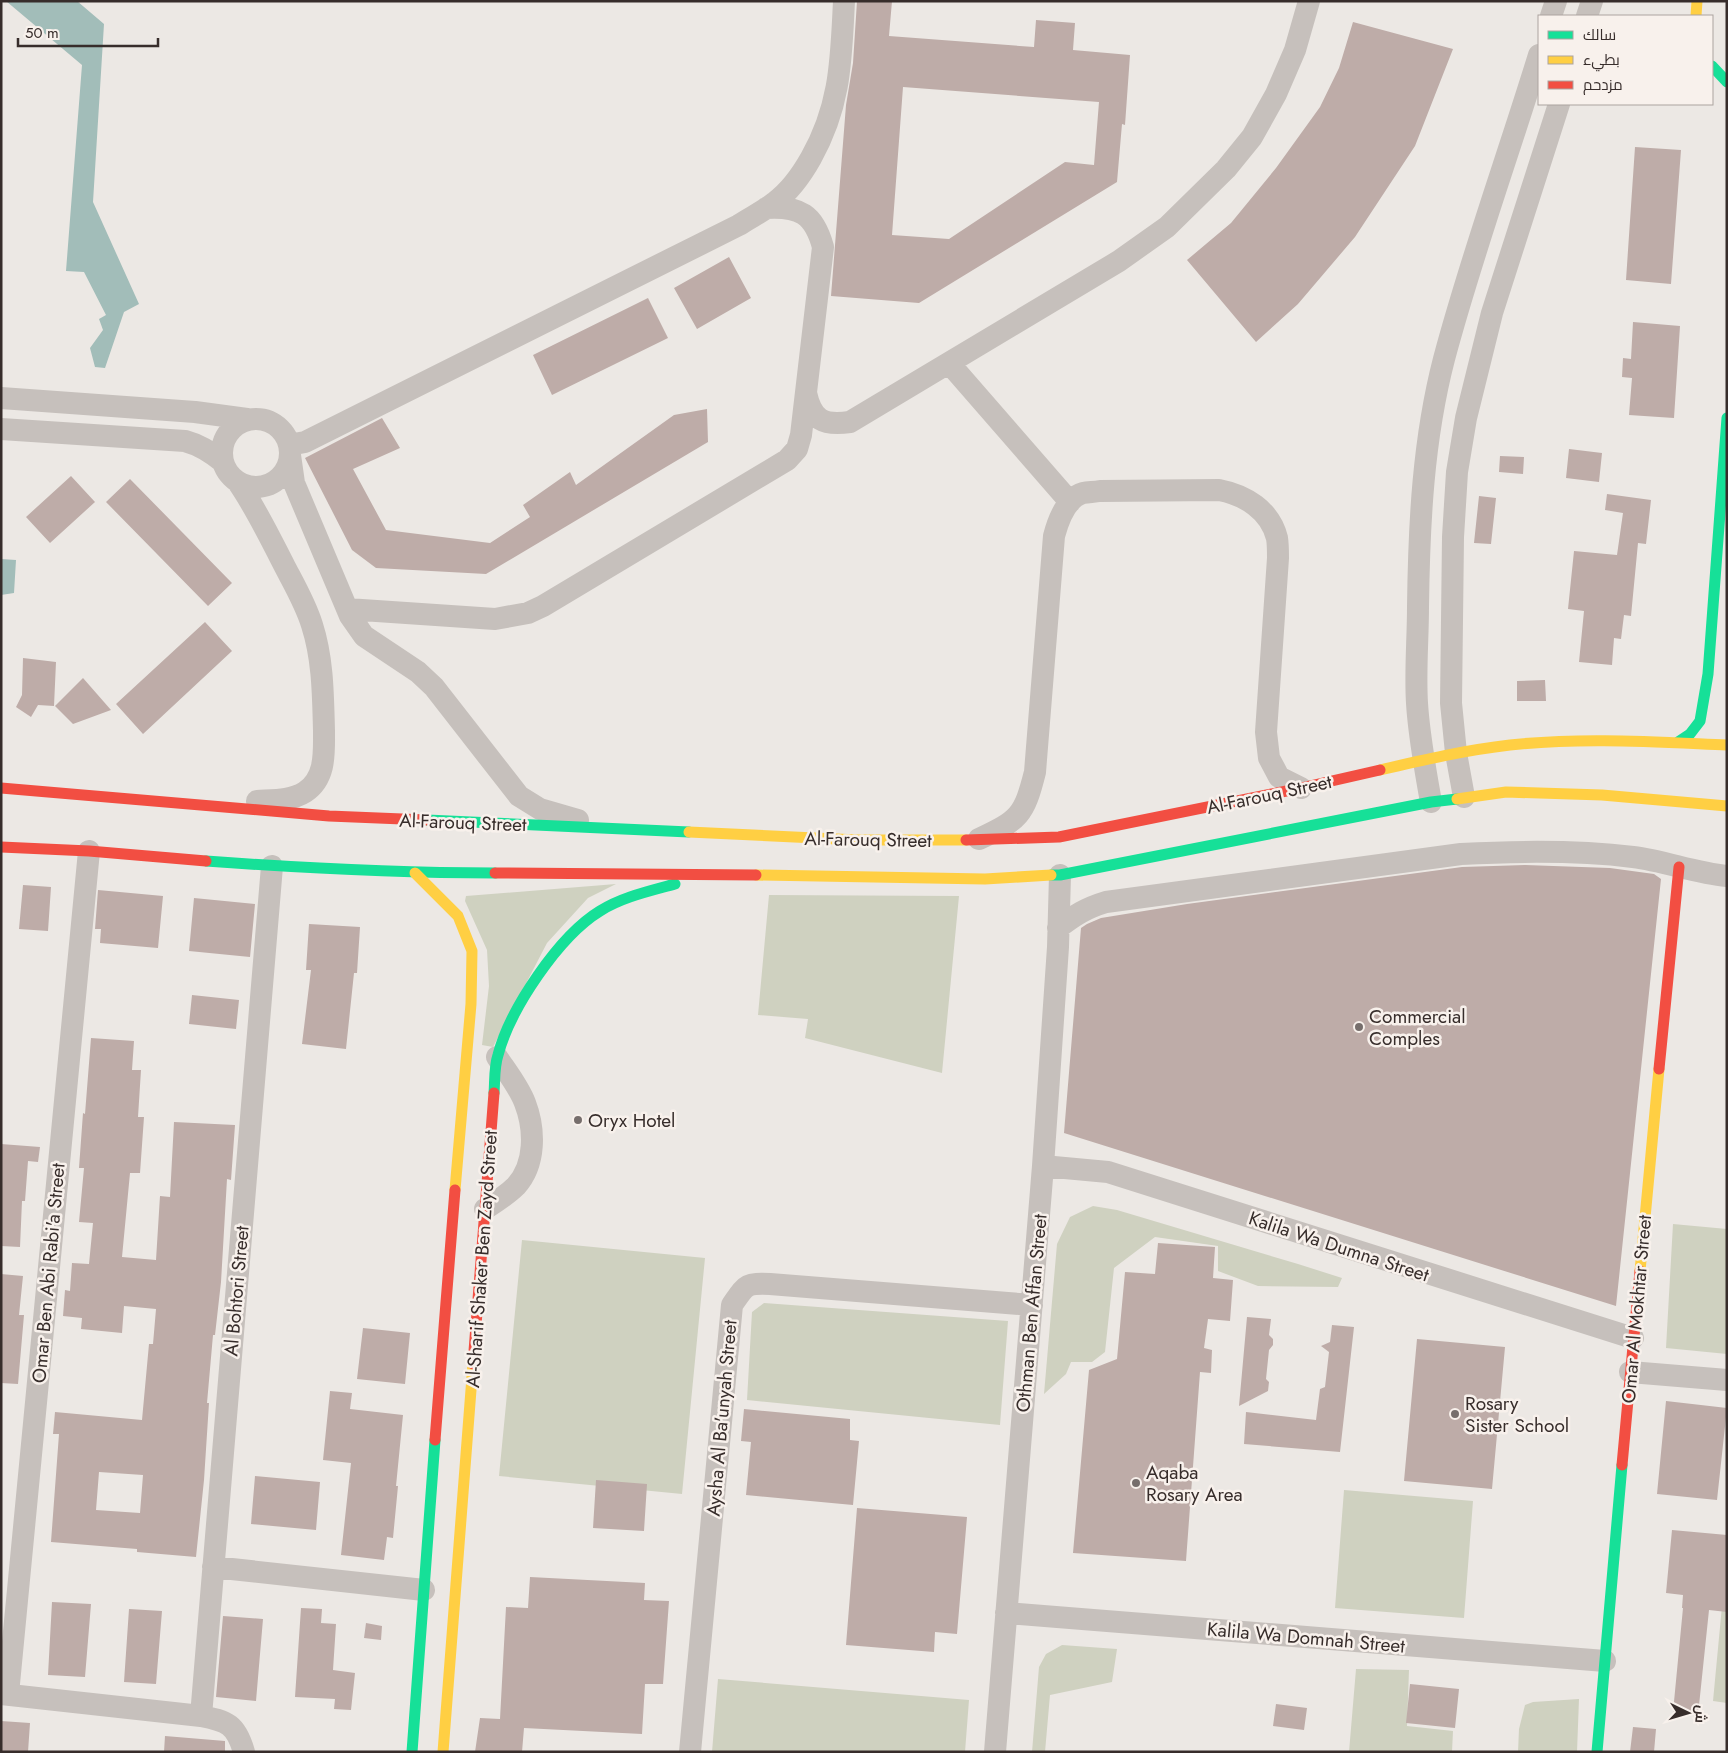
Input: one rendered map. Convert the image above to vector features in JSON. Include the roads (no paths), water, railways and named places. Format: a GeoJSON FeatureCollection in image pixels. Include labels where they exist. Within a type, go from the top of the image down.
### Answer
{"type":"FeatureCollection","features":[{"type":"Feature","properties":{"kind":"main road"},"geometry":{"type":"LineString","coordinates":[[1696,15],[1697,1]]}},
{"type":"Feature","properties":{"kind":"main road"},"geometry":{"type":"LineString","coordinates":[[1713,67],[1727,82]]}},
{"type":"Feature","properties":{"kind":"main road"},"geometry":{"type":"LineString","coordinates":[[1678,742],[1690,734],[1700,721],[1708,674],[1727,418]]}},
{"type":"Feature","properties":{"kind":"main road","name":"Al-Farouq Street"},"geometry":{"type":"LineString","coordinates":[[1,788],[329,816],[858,840],[977,840],[1059,837],[1301,788],[1456,753],[1512,744],[1611,740],[1727,745]]}},
{"type":"Feature","properties":{"kind":"main road","name":"Al-Farouq Street"},"geometry":{"type":"LineString","coordinates":[[1,847],[89,851],[272,866],[415,873],[702,874],[985,879],[1060,875],[1431,802],[1506,792],[1551,792],[1727,806]]}},
{"type":"Feature","properties":{"kind":"main road","name":"Omar Al Mokhtar Street"},"geometry":{"type":"LineString","coordinates":[[1597,1752],[1633,1338],[1679,867]]}},
{"type":"Feature","properties":{"kind":"main road","name":"Al-Sharif Shaker Ben Zayd Street"},"geometry":{"type":"LineString","coordinates":[[412,1752],[424,1590],[440,1421],[470,1014],[472,951],[458,916],[415,873]]}},
{"type":"Feature","properties":{"kind":"main road","name":"Al-Sharif Shaker Ben Zayd Street"},"geometry":{"type":"LineString","coordinates":[[443,1752],[465,1421],[486,1209],[497,1058],[507,1027],[517,1008],[555,954],[586,920],[620,900],[702,874]]}},
{"type":"Feature","properties":{"kind":"street"},"geometry":{"type":"LineString","coordinates":[[290,450],[739,225],[776,202],[802,174],[818,146],[830,117],[837,91],[844,1]]}},
{"type":"Feature","properties":{"kind":"street"},"geometry":{"type":"LineString","coordinates":[[806,392],[809,407],[815,415],[824,421],[834,424],[850,422],[1119,261],[1167,227],[1226,169],[1252,137],[1276,94],[1295,50],[1309,1]]}},
{"type":"Feature","properties":{"kind":"street"},"geometry":{"type":"LineString","coordinates":[[1551,15],[1556,1]]}},
{"type":"Feature","properties":{"kind":"street"},"geometry":{"type":"LineString","coordinates":[[1587,15],[1592,1]]}},
{"type":"Feature","properties":{"kind":"street"},"geometry":{"type":"LineString","coordinates":[[1431,802],[1423,760],[1417,702],[1419,534],[1424,469],[1432,412],[1460,304],[1538,58]]}},
{"type":"Feature","properties":{"kind":"street"},"geometry":{"type":"LineString","coordinates":[[1464,798],[1456,753],[1451,702],[1453,537],[1457,472],[1466,418],[1492,313],[1559,105]]}},
{"type":"Feature","properties":{"kind":"street"},"geometry":{"type":"LineString","coordinates":[[347,609],[495,619],[528,613],[544,606],[787,460],[797,449],[799,442],[823,247],[818,230],[806,216],[784,207],[766,208]]}},
{"type":"Feature","properties":{"kind":"street"},"geometry":{"type":"LineString","coordinates":[[949,362],[1070,502]]}},
{"type":"Feature","properties":{"kind":"street"},"geometry":{"type":"LineString","coordinates":[[1,398],[195,412],[248,419],[258,418],[278,426],[285,434],[290,450],[294,483],[350,616],[364,636],[418,672],[434,687],[520,796],[540,809],[568,818],[614,828]]}},
{"type":"Feature","properties":{"kind":"street"},"geometry":{"type":"LineString","coordinates":[[200,805],[288,798],[304,793],[314,784],[321,773],[324,757],[323,685],[313,627],[306,608],[257,512],[237,481],[228,473],[223,462],[224,440],[238,424],[248,419]]}},
{"type":"Feature","properties":{"kind":"street"},"geometry":{"type":"LineString","coordinates":[[1,429],[185,441],[210,451],[223,462]]}},
{"type":"Feature","properties":{"kind":"street"},"geometry":{"type":"LineString","coordinates":[[237,481],[248,486],[260,487],[271,484],[287,467],[290,450]]}},
{"type":"Feature","properties":{"kind":"street"},"geometry":{"type":"LineString","coordinates":[[977,840],[1002,828],[1019,816],[1029,796],[1035,772],[1054,536],[1060,517],[1070,502],[1081,493],[1100,491],[1219,490],[1234,493],[1260,508],[1270,522],[1277,538],[1278,558],[1266,732],[1270,758],[1279,777],[1301,788]]}},
{"type":"Feature","properties":{"kind":"street","name":"Omar Ben Abi Rabi'a Street"},"geometry":{"type":"LineString","coordinates":[[5,1694],[11,1562],[89,851]]}},
{"type":"Feature","properties":{"kind":"street"},"geometry":{"type":"LineString","coordinates":[[1058,928],[1088,907],[1106,902],[1461,854],[1494,852],[1592,853],[1635,857],[1727,876]]}},
{"type":"Feature","properties":{"kind":"street","name":"Al Bohtori Street"},"geometry":{"type":"LineString","coordinates":[[200,1716],[272,866]]}},
{"type":"Feature","properties":{"kind":"street","name":"Othman Ben Affan Street"},"geometry":{"type":"LineString","coordinates":[[995,1752],[1043,1166],[1060,875]]}},
{"type":"Feature","properties":{"kind":"street"},"geometry":{"type":"LineString","coordinates":[[486,1209],[517,1185],[526,1170],[532,1150],[532,1126],[525,1102],[497,1058]]}},
{"type":"Feature","properties":{"kind":"street","name":"Kalila Wa Dumna Street"},"geometry":{"type":"LineString","coordinates":[[1043,1166],[1108,1172],[1633,1338]]}},
{"type":"Feature","properties":{"kind":"street","name":"Aysha Al Ba'unyah Street"},"geometry":{"type":"LineString","coordinates":[[690,1752],[732,1305],[744,1287],[751,1284],[770,1284],[1032,1305]]}},
{"type":"Feature","properties":{"kind":"street"},"geometry":{"type":"LineString","coordinates":[[1630,1372],[1727,1380]]}},
{"type":"Feature","properties":{"kind":"street"},"geometry":{"type":"LineString","coordinates":[[213,1567],[424,1590]]}},
{"type":"Feature","properties":{"kind":"street","name":"Kalila Wa Domnah Street"},"geometry":{"type":"LineString","coordinates":[[1006,1612],[1605,1661]]}},
{"type":"Feature","properties":{"kind":"street"},"geometry":{"type":"LineString","coordinates":[[5,1694],[200,1716],[220,1720],[232,1727],[240,1736],[244,1752]]}},
{"type":"Feature","properties":{"kind":"water"},"geometry":{"type":"Polygon","coordinates":[[[6,1],[77,1],[104,24],[93,202],[139,304],[124,312],[105,368],[95,367],[90,348],[103,330],[99,319],[106,315],[84,272],[66,271],[82,65],[6,1]]]}},
{"type":"Feature","properties":{"kind":"water"},"geometry":{"type":"Polygon","coordinates":[[[1,559],[16,560],[14,593],[1,595],[1,559]]]}},
{"type":"Feature","properties":{"kind":"place","name":"Commercial Comples"},"geometry":{"type":"Point","coordinates":[1359,1027]}},
{"type":"Feature","properties":{"kind":"place","name":"Oryx Hotel"},"geometry":{"type":"Point","coordinates":[578,1120]}},
{"type":"Feature","properties":{"kind":"place","name":"Rosary Sister School"},"geometry":{"type":"Point","coordinates":[1455,1414]}},
{"type":"Feature","properties":{"kind":"place","name":"Aqaba Rosary Area"},"geometry":{"type":"Point","coordinates":[1136,1483]}}]}
